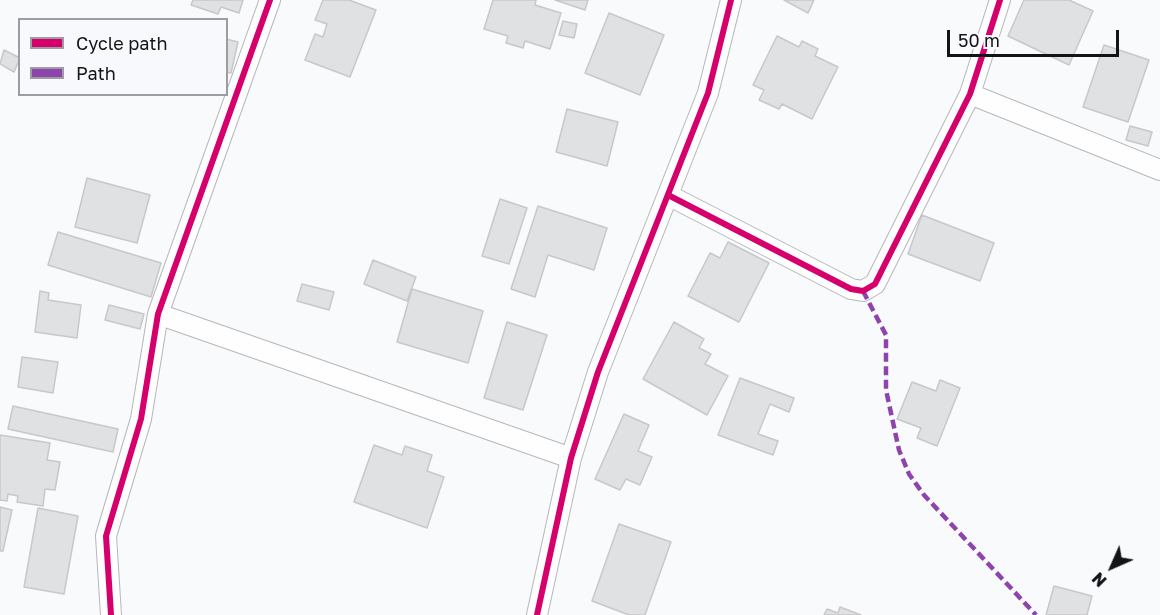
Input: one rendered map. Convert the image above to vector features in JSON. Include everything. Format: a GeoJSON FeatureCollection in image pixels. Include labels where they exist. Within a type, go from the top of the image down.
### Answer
{"type":"FeatureCollection","features":[{"type":"Feature","properties":{"kind":"street"},"geometry":{"type":"LineString","coordinates":[[111,615],[106,536],[141,419],[158,314],[270,0]]}},
{"type":"Feature","properties":{"kind":"street"},"geometry":{"type":"LineString","coordinates":[[537,615],[571,458],[598,372],[670,196],[708,93],[730,0]]}},
{"type":"Feature","properties":{"kind":"street"},"geometry":{"type":"LineString","coordinates":[[670,196],[851,289],[863,291],[874,284],[970,94],[1000,0]]}},
{"type":"Feature","properties":{"kind":"street"},"geometry":{"type":"LineString","coordinates":[[970,94],[1160,170]]}},
{"type":"Feature","properties":{"kind":"street"},"geometry":{"type":"LineString","coordinates":[[158,314],[571,458]]}},
{"type":"Feature","properties":{"kind":"building"},"geometry":{"type":"Polygon","coordinates":[[[193,0],[243,0],[239,13],[221,7],[218,14],[191,5],[193,0]]]}},
{"type":"Feature","properties":{"kind":"building"},"geometry":{"type":"Polygon","coordinates":[[[323,0],[349,0],[376,10],[350,77],[305,60],[315,34],[323,37],[327,24],[315,20],[323,0]]]}},
{"type":"Feature","properties":{"kind":"building"},"geometry":{"type":"Polygon","coordinates":[[[493,0],[536,0],[535,5],[561,13],[550,49],[525,41],[523,48],[506,43],[508,36],[484,29],[493,0]]]}},
{"type":"Feature","properties":{"kind":"building"},"geometry":{"type":"Polygon","coordinates":[[[555,0],[588,0],[585,10],[555,0]]]}},
{"type":"Feature","properties":{"kind":"building"},"geometry":{"type":"Polygon","coordinates":[[[784,0],[814,0],[808,13],[784,0]]]}},
{"type":"Feature","properties":{"kind":"building"},"geometry":{"type":"Polygon","coordinates":[[[1024,0],[1069,0],[1093,11],[1069,65],[1008,36],[1024,0]]]}},
{"type":"Feature","properties":{"kind":"building"},"geometry":{"type":"Polygon","coordinates":[[[609,13],[664,35],[640,95],[585,73],[609,13]]]}},
{"type":"Feature","properties":{"kind":"building"},"geometry":{"type":"Polygon","coordinates":[[[563,21],[577,24],[574,38],[559,35],[563,21]]]}},
{"type":"Feature","properties":{"kind":"building"},"geometry":{"type":"Polygon","coordinates":[[[777,36],[799,47],[802,41],[818,49],[815,56],[838,67],[812,119],[782,104],[779,109],[759,100],[764,90],[753,85],[777,36]]]}},
{"type":"Feature","properties":{"kind":"building"},"geometry":{"type":"Polygon","coordinates":[[[228,40],[238,42],[231,73],[228,72],[228,40]]]}},
{"type":"Feature","properties":{"kind":"building"},"geometry":{"type":"Polygon","coordinates":[[[1104,45],[1149,60],[1128,122],[1083,107],[1104,45]]]}},
{"type":"Feature","properties":{"kind":"building"},"geometry":{"type":"Polygon","coordinates":[[[4,50],[18,57],[14,72],[0,64],[4,50]]]}},
{"type":"Feature","properties":{"kind":"building"},"geometry":{"type":"Polygon","coordinates":[[[567,109],[618,122],[607,166],[556,152],[567,109]]]}},
{"type":"Feature","properties":{"kind":"building"},"geometry":{"type":"Polygon","coordinates":[[[1130,126],[1152,132],[1148,146],[1126,140],[1130,126]]]}},
{"type":"Feature","properties":{"kind":"building"},"geometry":{"type":"Polygon","coordinates":[[[87,178],[150,195],[137,243],[75,227],[87,178]]]}},
{"type":"Feature","properties":{"kind":"building"},"geometry":{"type":"Polygon","coordinates":[[[500,199],[527,208],[509,264],[482,256],[500,199]]]}},
{"type":"Feature","properties":{"kind":"building"},"geometry":{"type":"Polygon","coordinates":[[[538,206],[607,228],[594,270],[548,255],[535,297],[511,289],[538,206]]]}},
{"type":"Feature","properties":{"kind":"building"},"geometry":{"type":"Polygon","coordinates":[[[922,215],[994,243],[980,281],[908,254],[922,215]]]}},
{"type":"Feature","properties":{"kind":"building"},"geometry":{"type":"Polygon","coordinates":[[[58,232],[161,263],[151,297],[48,265],[58,232]]]}},
{"type":"Feature","properties":{"kind":"building"},"geometry":{"type":"Polygon","coordinates":[[[728,242],[769,263],[739,322],[688,296],[710,253],[720,258],[728,242]]]}},
{"type":"Feature","properties":{"kind":"building"},"geometry":{"type":"Polygon","coordinates":[[[373,260],[416,277],[407,301],[364,284],[373,260]]]}},
{"type":"Feature","properties":{"kind":"building"},"geometry":{"type":"Polygon","coordinates":[[[302,284],[334,292],[329,310],[297,301],[302,284]]]}},
{"type":"Feature","properties":{"kind":"building"},"geometry":{"type":"Polygon","coordinates":[[[412,289],[483,311],[468,363],[397,342],[412,289]]]}},
{"type":"Feature","properties":{"kind":"building"},"geometry":{"type":"Polygon","coordinates":[[[40,291],[49,293],[48,300],[81,305],[77,338],[35,332],[40,291]]]}},
{"type":"Feature","properties":{"kind":"building"},"geometry":{"type":"Polygon","coordinates":[[[109,305],[144,314],[140,329],[105,320],[109,305]]]}},
{"type":"Feature","properties":{"kind":"building"},"geometry":{"type":"Polygon","coordinates":[[[507,322],[547,335],[523,410],[484,398],[507,322]]]}},
{"type":"Feature","properties":{"kind":"building"},"geometry":{"type":"Polygon","coordinates":[[[674,322],[704,339],[699,348],[711,354],[705,364],[728,376],[707,415],[643,379],[674,322]]]}},
{"type":"Feature","properties":{"kind":"building"},"geometry":{"type":"Polygon","coordinates":[[[22,357],[58,362],[53,393],[18,387],[22,357]]]}},
{"type":"Feature","properties":{"kind":"building"},"geometry":{"type":"Polygon","coordinates":[[[740,378],[794,398],[789,412],[770,404],[758,434],[778,441],[773,455],[718,435],[740,378]]]}},
{"type":"Feature","properties":{"kind":"building"},"geometry":{"type":"Polygon","coordinates":[[[940,380],[960,388],[937,446],[917,438],[921,428],[897,419],[912,382],[936,391],[940,380]]]}},
{"type":"Feature","properties":{"kind":"building"},"geometry":{"type":"Polygon","coordinates":[[[13,406],[118,429],[113,452],[8,429],[13,406]]]}},
{"type":"Feature","properties":{"kind":"building"},"geometry":{"type":"Polygon","coordinates":[[[624,414],[649,425],[638,451],[652,457],[640,485],[626,479],[620,490],[595,479],[624,414]]]}},
{"type":"Feature","properties":{"kind":"building"},"geometry":{"type":"Polygon","coordinates":[[[0,435],[50,443],[47,460],[60,462],[55,490],[45,489],[43,506],[17,502],[18,496],[8,494],[7,501],[0,500],[0,435]]]}},
{"type":"Feature","properties":{"kind":"building"},"geometry":{"type":"Polygon","coordinates":[[[374,445],[402,455],[405,446],[432,455],[427,471],[444,477],[427,528],[354,502],[374,445]]]}},
{"type":"Feature","properties":{"kind":"building"},"geometry":{"type":"Polygon","coordinates":[[[0,507],[12,510],[3,551],[0,551],[0,507]]]}},
{"type":"Feature","properties":{"kind":"building"},"geometry":{"type":"Polygon","coordinates":[[[38,508],[78,516],[64,594],[24,587],[38,508]]]}},
{"type":"Feature","properties":{"kind":"building"},"geometry":{"type":"Polygon","coordinates":[[[619,524],[671,542],[645,615],[629,615],[592,601],[619,524]]]}},
{"type":"Feature","properties":{"kind":"building"},"geometry":{"type":"Polygon","coordinates":[[[1054,586],[1092,596],[1087,615],[1046,615],[1054,586]]]}},
{"type":"Feature","properties":{"kind":"building"},"geometry":{"type":"Polygon","coordinates":[[[840,607],[861,615],[824,615],[827,609],[838,613],[840,607]]]}},
{"type":"Feature","properties":{"kind":"marked path"},"geometry":{"type":"LineString","coordinates":[[863,291],[886,335],[886,390],[899,450],[909,474],[924,495],[1036,615]]}},
{"type":"Feature","properties":{"kind":"cycle path"},"geometry":{"type":"LineString","coordinates":[[111,615],[106,536],[141,419],[158,314],[270,0]]}},
{"type":"Feature","properties":{"kind":"cycle path"},"geometry":{"type":"LineString","coordinates":[[537,615],[571,458],[598,372],[708,93],[731,0]]}},
{"type":"Feature","properties":{"kind":"cycle path"},"geometry":{"type":"LineString","coordinates":[[670,196],[851,289],[863,291],[875,284],[970,94],[1000,0]]}}]}
